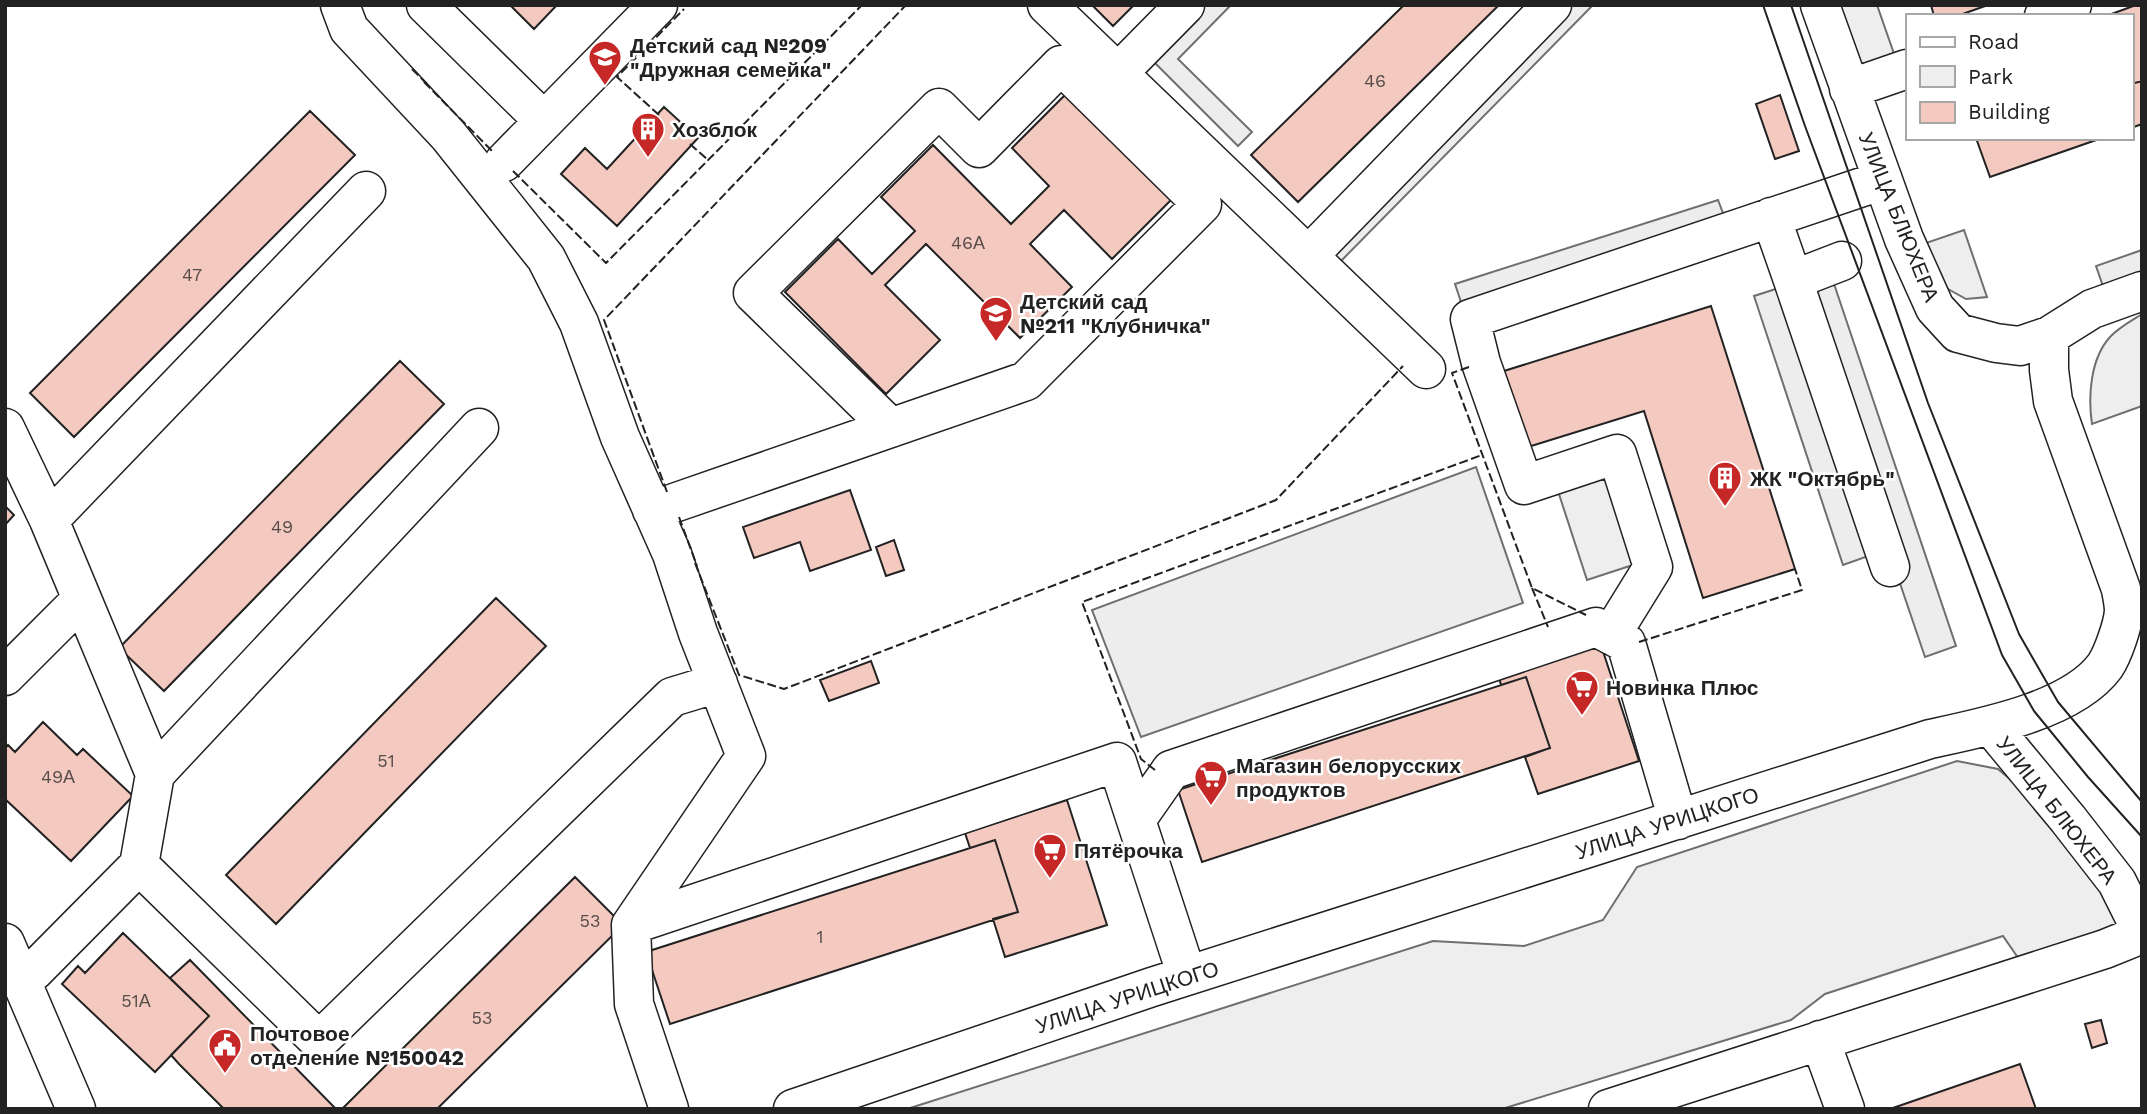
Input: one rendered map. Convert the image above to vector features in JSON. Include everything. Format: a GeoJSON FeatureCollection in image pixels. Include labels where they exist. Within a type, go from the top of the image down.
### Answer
{"type":"FeatureCollection","features":[{"type":"Feature","properties":{"kind":"street"},"geometry":{"type":"LineString","coordinates":[[340,5],[349,29],[448,135],[547,258],[579,323],[620,437],[672,554],[698,633],[746,756],[631,925],[634,1004],[669,1109]]}},
{"type":"Feature","properties":{"kind":"street"},"geometry":{"type":"LineString","coordinates":[[426,5],[544,121]]}},
{"type":"Feature","properties":{"kind":"street"},"geometry":{"type":"LineString","coordinates":[[504,162],[658,5]]}},
{"type":"Feature","properties":{"kind":"street"},"geometry":{"type":"LineString","coordinates":[[1047,5],[1426,369]]}},
{"type":"Feature","properties":{"kind":"street"},"geometry":{"type":"LineString","coordinates":[[1117,74],[1185,5]]}},
{"type":"Feature","properties":{"kind":"street"},"geometry":{"type":"LineString","coordinates":[[1309,255],[1552,5]]}},
{"type":"Feature","properties":{"kind":"street","name":"УЛИЦА БЛЮХЕРА"},"geometry":{"type":"LineString","coordinates":[[1820,5],[1904,239],[1935,308],[1958,333],[1996,344],[2020,346],[2049,337]]}},
{"type":"Feature","properties":{"kind":"street"},"geometry":{"type":"LineString","coordinates":[[652,510],[891,428],[1026,381],[1202,204],[1061,65],[979,148],[939,108],[753,293],[891,428]]}},
{"type":"Feature","properties":{"kind":"street"},"geometry":{"type":"LineString","coordinates":[[1849,89],[1906,69]]}},
{"type":"Feature","properties":{"kind":"street"},"geometry":{"type":"LineString","coordinates":[[1611,635],[1653,567],[1617,454],[1524,485],[1481,363],[1470,319],[1883,180]]}},
{"type":"Feature","properties":{"kind":"street"},"geometry":{"type":"LineString","coordinates":[[48,520],[366,191]]}},
{"type":"Feature","properties":{"kind":"street"},"geometry":{"type":"LineString","coordinates":[[1771,217],[1889,567]]}},
{"type":"Feature","properties":{"kind":"street"},"geometry":{"type":"LineString","coordinates":[[1793,280],[1842,261]]}},
{"type":"Feature","properties":{"kind":"street"},"geometry":{"type":"LineString","coordinates":[[2049,337],[2092,309],[2142,291]]}},
{"type":"Feature","properties":{"kind":"street","name":"УЛИЦА УРИЦКОГО"},"geometry":{"type":"LineString","coordinates":[[793,1109],[1187,976],[1930,739],[1991,726],[2058,702],[2084,685],[2104,667],[2114,648],[2124,612],[2121,589],[2053,401],[2049,337]]}},
{"type":"Feature","properties":{"kind":"street"},"geometry":{"type":"LineString","coordinates":[[5,428],[48,520],[155,774],[139,865],[34,971]]}},
{"type":"Feature","properties":{"kind":"street"},"geometry":{"type":"LineString","coordinates":[[155,774],[478,428]]}},
{"type":"Feature","properties":{"kind":"street"},"geometry":{"type":"LineString","coordinates":[[5,677],[82,599]]}},
{"type":"Feature","properties":{"kind":"street"},"geometry":{"type":"LineString","coordinates":[[1136,820],[1171,770],[1596,627],[1626,643],[1678,820]]}},
{"type":"Feature","properties":{"kind":"street"},"geometry":{"type":"LineString","coordinates":[[139,865],[319,1041],[672,697],[718,683]]}},
{"type":"Feature","properties":{"kind":"street","name":"УЛИЦА БЛЮХЕРА"},"geometry":{"type":"LineString","coordinates":[[1991,726],[2117,883],[2142,933]]}},
{"type":"Feature","properties":{"kind":"street"},"geometry":{"type":"LineString","coordinates":[[631,925],[1117,762],[1187,976]]}},
{"type":"Feature","properties":{"kind":"street"},"geometry":{"type":"LineString","coordinates":[[1608,1109],[2105,950],[2142,933]]}},
{"type":"Feature","properties":{"kind":"street"},"geometry":{"type":"LineString","coordinates":[[5,943],[76,1109]]}},
{"type":"Feature","properties":{"kind":"street"},"geometry":{"type":"LineString","coordinates":[[1820,1040],[1845,1109]]}},
{"type":"Feature","properties":{"kind":"green space"},"geometry":{"type":"Polygon","coordinates":[[[1840,5],[1877,5],[1900,71],[1868,83],[1840,5]]]}},
{"type":"Feature","properties":{"kind":"green space"},"geometry":{"type":"Polygon","coordinates":[[[1964,230],[1987,297],[1966,299],[1948,289],[1934,276],[1923,244],[1964,230]]]}},
{"type":"Feature","properties":{"kind":"green space"},"geometry":{"type":"Polygon","coordinates":[[[2142,314],[2142,406],[2092,424],[2091,390],[2098,356],[2113,334],[2142,314]]]}},
{"type":"Feature","properties":{"kind":"green space"},"geometry":{"type":"Polygon","coordinates":[[[1614,466],[1645,561],[1587,580],[1556,485],[1614,466]]]}},
{"type":"Feature","properties":{"kind":"green space"},"geometry":{"type":"Polygon","coordinates":[[[1957,761],[1998,769],[2039,804],[2104,893],[2124,930],[2021,962],[2003,936],[1825,994],[1791,1020],[1502,1109],[907,1109],[1433,941],[1524,946],[1603,920],[1637,867],[1957,761]]]}},
{"type":"Feature","properties":{"kind":"shaded area"},"geometry":{"type":"Polygon","coordinates":[[[1203,5],[1231,5],[1178,59],[1252,132],[1238,146],[1150,58],[1203,5]]]}},
{"type":"Feature","properties":{"kind":"shaded area"},"geometry":{"type":"Polygon","coordinates":[[[1562,5],[1593,5],[1340,262],[1324,247],[1562,5]]]}},
{"type":"Feature","properties":{"kind":"shaded area"},"geometry":{"type":"Polygon","coordinates":[[[1718,200],[1726,221],[1462,305],[1455,284],[1718,200]]]}},
{"type":"Feature","properties":{"kind":"shaded area"},"geometry":{"type":"Polygon","coordinates":[[[2142,250],[2142,276],[2104,289],[2096,266],[2142,250]]]}},
{"type":"Feature","properties":{"kind":"shaded area"},"geometry":{"type":"Polygon","coordinates":[[[1830,272],[1956,646],[1925,657],[1798,283],[1830,272]]]}},
{"type":"Feature","properties":{"kind":"shaded area"},"geometry":{"type":"Polygon","coordinates":[[[1788,285],[1877,553],[1843,565],[1754,296],[1788,285]]]}},
{"type":"Feature","properties":{"kind":"shaded area"},"geometry":{"type":"Polygon","coordinates":[[[1476,467],[1523,603],[1141,737],[1092,610],[1476,467]]]}},
{"type":"Feature","properties":{"kind":"building"},"geometry":{"type":"Polygon","coordinates":[[[510,5],[557,5],[534,29],[510,5]]]}},
{"type":"Feature","properties":{"kind":"building"},"geometry":{"type":"Polygon","coordinates":[[[1092,5],[1134,5],[1113,26],[1092,5]]]}},
{"type":"Feature","properties":{"kind":"building"},"geometry":{"type":"Polygon","coordinates":[[[1404,5],[1499,5],[1298,202],[1251,155],[1404,5]]]}},
{"type":"Feature","properties":{"kind":"building"},"geometry":{"type":"Polygon","coordinates":[[[1931,5],[1988,5],[1963,14],[1933,14],[1931,5]]]}},
{"type":"Feature","properties":{"kind":"building"},"geometry":{"type":"Polygon","coordinates":[[[2142,5],[2142,124],[2133,127],[2133,14],[2111,14],[2142,5]]]}},
{"type":"Feature","properties":{"kind":"building"},"geometry":{"type":"Polygon","coordinates":[[[2142,81],[2142,124],[2133,127],[2133,83],[2142,81]]]}},
{"type":"Feature","properties":{"kind":"building"},"geometry":{"type":"Polygon","coordinates":[[[1070,90],[1175,196],[1112,259],[1064,210],[1030,244],[1072,287],[1020,338],[926,244],[885,285],[940,340],[886,394],[785,292],[838,239],[872,274],[915,231],[881,197],[933,145],[1011,224],[1049,186],[1012,148],[1070,90]]]}},
{"type":"Feature","properties":{"kind":"building"},"geometry":{"type":"Polygon","coordinates":[[[1780,95],[1799,151],[1775,159],[1756,104],[1780,95]]]}},
{"type":"Feature","properties":{"kind":"building","name":"Хозблок"},"geometry":{"type":"Polygon","coordinates":[[[664,107],[698,138],[617,226],[561,174],[585,148],[607,169],[664,107]]]}},
{"type":"Feature","properties":{"kind":"building"},"geometry":{"type":"Polygon","coordinates":[[[310,111],[355,155],[74,437],[30,393],[310,111]]]}},
{"type":"Feature","properties":{"kind":"building"},"geometry":{"type":"Polygon","coordinates":[[[1977,140],[2096,140],[1990,177],[1977,140]]]}},
{"type":"Feature","properties":{"kind":"building"},"geometry":{"type":"Polygon","coordinates":[[[1977,140],[2096,140],[1990,177],[1977,140]]]}},
{"type":"Feature","properties":{"kind":"building","name":"ЖК \"Октябрь\""},"geometry":{"type":"Polygon","coordinates":[[[1711,306],[1795,569],[1703,598],[1644,411],[1528,447],[1504,371],[1711,306]]]}},
{"type":"Feature","properties":{"kind":"building"},"geometry":{"type":"Polygon","coordinates":[[[400,361],[444,404],[164,691],[119,648],[400,361]]]}},
{"type":"Feature","properties":{"kind":"building"},"geometry":{"type":"Polygon","coordinates":[[[850,490],[871,550],[810,571],[800,542],[754,558],[743,527],[850,490]]]}},
{"type":"Feature","properties":{"kind":"building"},"geometry":{"type":"Polygon","coordinates":[[[5,506],[14,515],[5,525],[5,506]]]}},
{"type":"Feature","properties":{"kind":"building"},"geometry":{"type":"Polygon","coordinates":[[[894,540],[904,570],[886,576],[876,547],[894,540]]]}},
{"type":"Feature","properties":{"kind":"building"},"geometry":{"type":"Polygon","coordinates":[[[496,598],[546,646],[276,924],[226,875],[496,598]]]}},
{"type":"Feature","properties":{"kind":"building","name":"Новинка Плюс"},"geometry":{"type":"Polygon","coordinates":[[[1598,636],[1639,761],[1538,794],[1525,757],[1550,748],[1526,677],[1501,685],[1497,670],[1598,636]]]}},
{"type":"Feature","properties":{"kind":"building"},"geometry":{"type":"Polygon","coordinates":[[[871,661],[879,683],[829,701],[820,680],[871,661]]]}},
{"type":"Feature","properties":{"kind":"building"},"geometry":{"type":"Polygon","coordinates":[[[1526,677],[1550,748],[1202,862],[1178,790],[1526,677]]]}},
{"type":"Feature","properties":{"kind":"building"},"geometry":{"type":"Polygon","coordinates":[[[43,722],[77,755],[83,749],[133,796],[71,861],[5,799],[5,748],[8,745],[15,752],[43,722]]]}},
{"type":"Feature","properties":{"kind":"building","name":"Пятёрочка"},"geometry":{"type":"Polygon","coordinates":[[[1067,800],[1107,925],[1005,957],[993,919],[1018,912],[995,840],[970,848],[965,833],[1067,800]]]}},
{"type":"Feature","properties":{"kind":"building"},"geometry":{"type":"Polygon","coordinates":[[[995,840],[1018,912],[670,1024],[646,952],[995,840]]]}},
{"type":"Feature","properties":{"kind":"building"},"geometry":{"type":"Polygon","coordinates":[[[575,877],[623,925],[437,1109],[342,1109],[575,877]]]}},
{"type":"Feature","properties":{"kind":"building"},"geometry":{"type":"Polygon","coordinates":[[[123,933],[209,1016],[155,1072],[62,984],[78,966],[85,973],[123,933]]]}},
{"type":"Feature","properties":{"kind":"building"},"geometry":{"type":"Polygon","coordinates":[[[190,960],[336,1109],[224,1109],[179,1064],[171,1055],[209,1016],[170,978],[190,960]]]}},
{"type":"Feature","properties":{"kind":"building"},"geometry":{"type":"Polygon","coordinates":[[[2101,1020],[2107,1043],[2092,1048],[2085,1024],[2101,1020]]]}},
{"type":"Feature","properties":{"kind":"building"},"geometry":{"type":"Polygon","coordinates":[[[2020,1064],[2036,1109],[1890,1109],[2020,1064]]]}},
{"type":"Feature","properties":{"kind":"tram line"},"geometry":{"type":"LineString","coordinates":[[1763,5],[1805,126],[2002,655],[2034,711],[2142,837]]}},
{"type":"Feature","properties":{"kind":"tram line"},"geometry":{"type":"LineString","coordinates":[[1791,5],[1928,403],[2019,634],[2058,702],[2142,802]]}},
{"type":"Feature","properties":{"kind":"fence"},"geometry":{"type":"LineString","coordinates":[[513,171],[606,263],[862,5]]}},
{"type":"Feature","properties":{"kind":"fence"},"geometry":{"type":"LineString","coordinates":[[667,492],[604,320],[906,5]]}},
{"type":"Feature","properties":{"kind":"fence"},"geometry":{"type":"LineString","coordinates":[[659,115],[617,77],[684,9]]}},
{"type":"Feature","properties":{"kind":"fence"},"geometry":{"type":"LineString","coordinates":[[412,69],[427,84]]}},
{"type":"Feature","properties":{"kind":"fence"},"geometry":{"type":"LineString","coordinates":[[424,82],[493,152]]}},
{"type":"Feature","properties":{"kind":"fence"},"geometry":{"type":"LineString","coordinates":[[690,144],[708,160]]}},
{"type":"Feature","properties":{"kind":"fence"},"geometry":{"type":"LineString","coordinates":[[695,563],[739,675],[784,689],[1276,500],[1403,366]]}},
{"type":"Feature","properties":{"kind":"fence"},"geometry":{"type":"LineString","coordinates":[[1469,367],[1452,373],[1532,588],[1586,615]]}},
{"type":"Feature","properties":{"kind":"fence"},"geometry":{"type":"LineString","coordinates":[[1155,770],[1141,759],[1082,602],[1482,455]]}},
{"type":"Feature","properties":{"kind":"fence"},"geometry":{"type":"LineString","coordinates":[[679,517],[697,566]]}},
{"type":"Feature","properties":{"kind":"fence"},"geometry":{"type":"LineString","coordinates":[[1639,642],[1802,590],[1795,569]]}},
{"type":"Feature","properties":{"kind":"fence"},"geometry":{"type":"LineString","coordinates":[[1532,588],[1548,627]]}},
{"type":"Feature","properties":{"kind":"place","name":"Детский сад №209 \"Дружная семейка\""},"geometry":{"type":"Point","coordinates":[605,87]}},
{"type":"Feature","properties":{"kind":"place","name":"Хозблок"},"geometry":{"type":"Point","coordinates":[648,159]}},
{"type":"Feature","properties":{"kind":"place","name":"Детский сад №211 \"Клубничка\""},"geometry":{"type":"Point","coordinates":[996,343]}},
{"type":"Feature","properties":{"kind":"place","name":"ЖК \"Октябрь\""},"geometry":{"type":"Point","coordinates":[1725,508]}},
{"type":"Feature","properties":{"kind":"place","name":"Новинка Плюс"},"geometry":{"type":"Point","coordinates":[1582,717]}},
{"type":"Feature","properties":{"kind":"place","name":"Магазин белорусских продуктов"},"geometry":{"type":"Point","coordinates":[1211,807]}},
{"type":"Feature","properties":{"kind":"place","name":"Пятёрочка"},"geometry":{"type":"Point","coordinates":[1050,880]}},
{"type":"Feature","properties":{"kind":"place","name":"Почтовое отделение №150042"},"geometry":{"type":"Point","coordinates":[225,1075]}}]}
